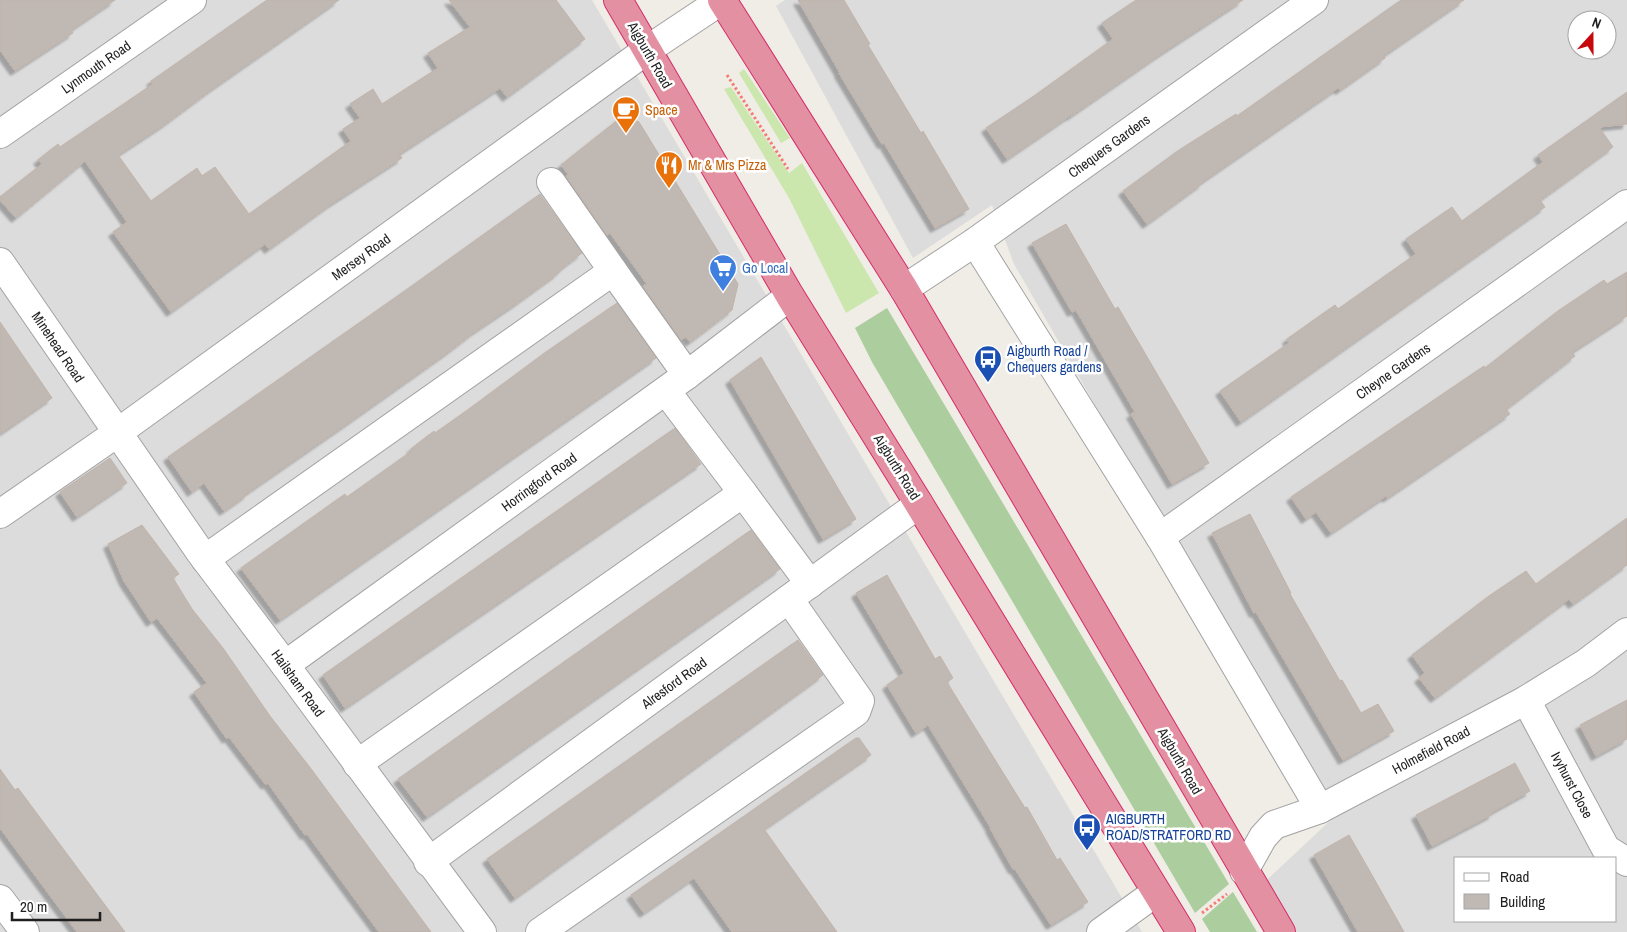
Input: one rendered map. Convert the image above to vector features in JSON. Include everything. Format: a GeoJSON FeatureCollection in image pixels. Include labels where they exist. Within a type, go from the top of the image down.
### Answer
{"type":"FeatureCollection","features":[{"type":"Feature","properties":{"kind":"highway","name":"Aigburth Road"},"geometry":{"type":"LineString","coordinates":[[618,0],[790,296],[1180,931]]}},
{"type":"Feature","properties":{"kind":"highway","name":"Aigburth Road"},"geometry":{"type":"LineString","coordinates":[[722,0],[904,289],[1281,932]]}},
{"type":"Feature","properties":{"kind":"street","name":"Lynmouth Road"},"geometry":{"type":"LineString","coordinates":[[0,134],[192,0]]}},
{"type":"Feature","properties":{"kind":"street","name":"Mersey Road"},"geometry":{"type":"LineString","coordinates":[[0,514],[117,433],[647,50],[722,0]]}},
{"type":"Feature","properties":{"kind":"street","name":"Chequers Gardens"},"geometry":{"type":"LineString","coordinates":[[904,289],[975,242],[1314,0]]}},
{"type":"Feature","properties":{"kind":"street"},"geometry":{"type":"LineString","coordinates":[[540,932],[856,712],[860,701],[743,492],[677,383],[613,271],[551,182]]}},
{"type":"Feature","properties":{"kind":"street","name":"Cheyne Gardens"},"geometry":{"type":"LineString","coordinates":[[1160,537],[1627,204]]}},
{"type":"Feature","properties":{"kind":"street"},"geometry":{"type":"LineString","coordinates":[[975,242],[1160,537],[1320,809]]}},
{"type":"Feature","properties":{"kind":"street","name":"Minehead Road"},"geometry":{"type":"LineString","coordinates":[[0,262],[117,433]]}},
{"type":"Feature","properties":{"kind":"street"},"geometry":{"type":"LineString","coordinates":[[205,559],[613,271]]}},
{"type":"Feature","properties":{"kind":"street","name":"Horringford Road"},"geometry":{"type":"LineString","coordinates":[[285,664],[677,383],[790,296]]}},
{"type":"Feature","properties":{"kind":"street","name":"Hailsham Road"},"geometry":{"type":"LineString","coordinates":[[117,433],[205,559],[285,664],[428,862],[482,932]]}},
{"type":"Feature","properties":{"kind":"street"},"geometry":{"type":"LineString","coordinates":[[357,764],[743,492]]}},
{"type":"Feature","properties":{"kind":"street","name":"Alresford Road"},"geometry":{"type":"LineString","coordinates":[[428,862],[919,504]]}},
{"type":"Feature","properties":{"kind":"street","name":"Holmefield Road"},"geometry":{"type":"LineString","coordinates":[[1246,874],[1263,837],[1274,825],[1320,809],[1526,700],[1586,663],[1627,632]]}},
{"type":"Feature","properties":{"kind":"street","name":"Ivyhurst Close"},"geometry":{"type":"LineString","coordinates":[[1526,700],[1606,849],[1627,862]]}},
{"type":"Feature","properties":{"kind":"street"},"geometry":{"type":"LineString","coordinates":[[1101,932],[1156,892]]}},
{"type":"Feature","properties":{"kind":"street"},"geometry":{"type":"LineString","coordinates":[[0,899],[25,932]]}},
{"type":"Feature","properties":{"kind":"path"},"geometry":{"type":"LineString","coordinates":[[727,75],[788,169]]}},
{"type":"Feature","properties":{"kind":"path"},"geometry":{"type":"LineString","coordinates":[[1180,931],[1246,874]]}},
{"type":"Feature","properties":{"kind":"shaded area"},"geometry":{"type":"Polygon","coordinates":[[[0,0],[592,0],[1142,932],[0,932],[0,0]]]}},
{"type":"Feature","properties":{"kind":"shaded area"},"geometry":{"type":"Polygon","coordinates":[[[785,0],[1627,0],[1627,932],[1283,932],[1256,890],[1333,818],[1014,264],[992,205],[913,258],[776,6],[785,0]]]}},
{"type":"Feature","properties":{"kind":"green space"},"geometry":{"type":"Polygon","coordinates":[[[744,69],[790,138],[781,143],[739,73],[744,69]]]}},
{"type":"Feature","properties":{"kind":"green space"},"geometry":{"type":"Polygon","coordinates":[[[731,87],[789,173],[802,163],[879,293],[846,313],[789,198],[724,89],[731,87]]]}},
{"type":"Feature","properties":{"kind":"green space"},"geometry":{"type":"Polygon","coordinates":[[[887,308],[1229,884],[1195,913],[872,362],[855,328],[887,308]]]}},
{"type":"Feature","properties":{"kind":"green space"},"geometry":{"type":"Polygon","coordinates":[[[1233,892],[1257,932],[1210,932],[1202,919],[1233,892]]]}},
{"type":"Feature","properties":{"kind":"building"},"geometry":{"type":"Polygon","coordinates":[[[0,0],[115,0],[71,30],[73,33],[15,71],[0,50],[0,0]]]}},
{"type":"Feature","properties":{"kind":"building"},"geometry":{"type":"Polygon","coordinates":[[[267,0],[339,0],[165,124],[118,155],[151,201],[197,168],[202,176],[215,167],[249,214],[351,141],[343,129],[360,118],[350,104],[373,89],[382,104],[438,68],[428,53],[470,27],[449,0],[556,0],[585,39],[507,97],[500,88],[399,154],[402,158],[331,204],[269,249],[265,244],[171,312],[113,232],[127,222],[85,161],[16,218],[0,200],[0,197],[42,164],[38,160],[58,144],[60,147],[153,84],[151,81],[267,0]]]}},
{"type":"Feature","properties":{"kind":"building"},"geometry":{"type":"Polygon","coordinates":[[[798,0],[844,0],[870,44],[868,45],[921,133],[923,131],[969,209],[935,228],[839,73],[798,0]]]}},
{"type":"Feature","properties":{"kind":"building"},"geometry":{"type":"Polygon","coordinates":[[[1136,0],[1243,0],[1007,159],[986,128],[1113,39],[1102,23],[1136,0]]]}},
{"type":"Feature","properties":{"kind":"building"},"geometry":{"type":"Polygon","coordinates":[[[1401,0],[1464,0],[1383,56],[1385,58],[1340,90],[1338,88],[1202,182],[1147,224],[1123,191],[1179,150],[1236,114],[1237,116],[1401,0]]]}},
{"type":"Feature","properties":{"kind":"building"},"geometry":{"type":"Polygon","coordinates":[[[1627,92],[1627,124],[1599,127],[1613,147],[1540,200],[1545,207],[1241,422],[1220,391],[1289,343],[1287,339],[1335,305],[1338,309],[1416,254],[1406,239],[1452,207],[1462,221],[1543,162],[1538,155],[1627,92]]]}},
{"type":"Feature","properties":{"kind":"building"},"geometry":{"type":"Polygon","coordinates":[[[624,115],[639,122],[738,284],[732,310],[690,342],[686,337],[681,340],[643,286],[647,284],[610,233],[607,235],[566,176],[568,174],[561,165],[624,115]]]}},
{"type":"Feature","properties":{"kind":"building"},"geometry":{"type":"Polygon","coordinates":[[[540,194],[582,253],[517,303],[224,511],[204,483],[192,492],[168,457],[540,194]]]}},
{"type":"Feature","properties":{"kind":"building"},"geometry":{"type":"Polygon","coordinates":[[[1066,224],[1115,309],[1118,307],[1209,463],[1172,484],[1131,414],[1135,412],[1076,310],[1072,312],[1032,243],[1066,224]]]}},
{"type":"Feature","properties":{"kind":"building"},"geometry":{"type":"Polygon","coordinates":[[[1627,272],[1627,316],[1572,352],[1575,356],[1506,409],[1510,414],[1387,498],[1386,496],[1331,533],[1316,512],[1306,519],[1291,497],[1484,366],[1485,368],[1558,311],[1604,280],[1607,284],[1627,272]]]}},
{"type":"Feature","properties":{"kind":"building"},"geometry":{"type":"Polygon","coordinates":[[[617,303],[656,358],[280,620],[241,568],[345,494],[347,497],[413,450],[411,449],[434,431],[435,433],[617,303]]]}},
{"type":"Feature","properties":{"kind":"building"},"geometry":{"type":"Polygon","coordinates":[[[0,322],[52,398],[0,434],[0,322]]]}},
{"type":"Feature","properties":{"kind":"building"},"geometry":{"type":"Polygon","coordinates":[[[761,357],[856,519],[823,539],[730,380],[761,357]]]}},
{"type":"Feature","properties":{"kind":"building"},"geometry":{"type":"Polygon","coordinates":[[[675,428],[701,464],[345,708],[323,675],[675,428]]]}},
{"type":"Feature","properties":{"kind":"building"},"geometry":{"type":"Polygon","coordinates":[[[110,458],[127,483],[77,517],[60,492],[110,458]]]}},
{"type":"Feature","properties":{"kind":"building"},"geometry":{"type":"Polygon","coordinates":[[[1250,514],[1290,594],[1340,681],[1342,680],[1361,713],[1378,704],[1394,731],[1343,760],[1256,612],[1254,613],[1212,533],[1250,514]]]}},
{"type":"Feature","properties":{"kind":"building"},"geometry":{"type":"Polygon","coordinates":[[[1627,518],[1627,565],[1573,604],[1569,599],[1435,698],[1419,678],[1425,673],[1412,655],[1489,596],[1526,571],[1536,584],[1627,518]]]}},
{"type":"Feature","properties":{"kind":"building"},"geometry":{"type":"Polygon","coordinates":[[[142,525],[179,574],[173,578],[192,609],[223,648],[270,716],[431,932],[379,932],[268,783],[266,785],[229,737],[227,739],[194,692],[207,683],[157,618],[151,622],[124,581],[108,544],[142,525]]]}},
{"type":"Feature","properties":{"kind":"building"},"geometry":{"type":"Polygon","coordinates":[[[751,530],[780,569],[427,817],[398,779],[751,530]]]}},
{"type":"Feature","properties":{"kind":"building"},"geometry":{"type":"Polygon","coordinates":[[[887,575],[935,659],[940,656],[953,678],[947,682],[961,705],[1025,808],[1027,807],[1057,860],[1060,858],[1088,902],[1051,925],[1015,869],[1013,869],[991,828],[928,725],[916,733],[887,685],[904,673],[856,593],[887,575]]]}},
{"type":"Feature","properties":{"kind":"building"},"geometry":{"type":"Polygon","coordinates":[[[798,640],[823,675],[515,898],[487,859],[798,640]]]}},
{"type":"Feature","properties":{"kind":"building"},"geometry":{"type":"Polygon","coordinates":[[[1627,700],[1627,739],[1596,756],[1580,725],[1627,700]]]}},
{"type":"Feature","properties":{"kind":"building"},"geometry":{"type":"Polygon","coordinates":[[[856,738],[859,738],[871,755],[764,829],[837,932],[732,932],[694,878],[644,913],[631,895],[856,738]]]}},
{"type":"Feature","properties":{"kind":"building"},"geometry":{"type":"Polygon","coordinates":[[[1515,763],[1530,791],[1492,812],[1493,814],[1432,846],[1416,815],[1515,763]]]}},
{"type":"Feature","properties":{"kind":"building"},"geometry":{"type":"Polygon","coordinates":[[[0,769],[15,790],[18,788],[125,932],[77,932],[0,828],[0,769]]]}},
{"type":"Feature","properties":{"kind":"building"},"geometry":{"type":"Polygon","coordinates":[[[1349,835],[1404,932],[1358,932],[1314,855],[1349,835]]]}},
{"type":"Feature","properties":{"kind":"place","name":"Space"},"geometry":{"type":"Point","coordinates":[626,134]}},
{"type":"Feature","properties":{"kind":"place","name":"Mr & Mrs Pizza"},"geometry":{"type":"Point","coordinates":[669,189]}},
{"type":"Feature","properties":{"kind":"place","name":"Go Local"},"geometry":{"type":"Point","coordinates":[723,292]}},
{"type":"Feature","properties":{"kind":"place","name":"Aigburth Road / Chequers gardens"},"geometry":{"type":"Point","coordinates":[988,383]}},
{"type":"Feature","properties":{"kind":"place","name":"AIGBURTH ROAD/STRATFORD RD"},"geometry":{"type":"Point","coordinates":[1087,851]}}]}
